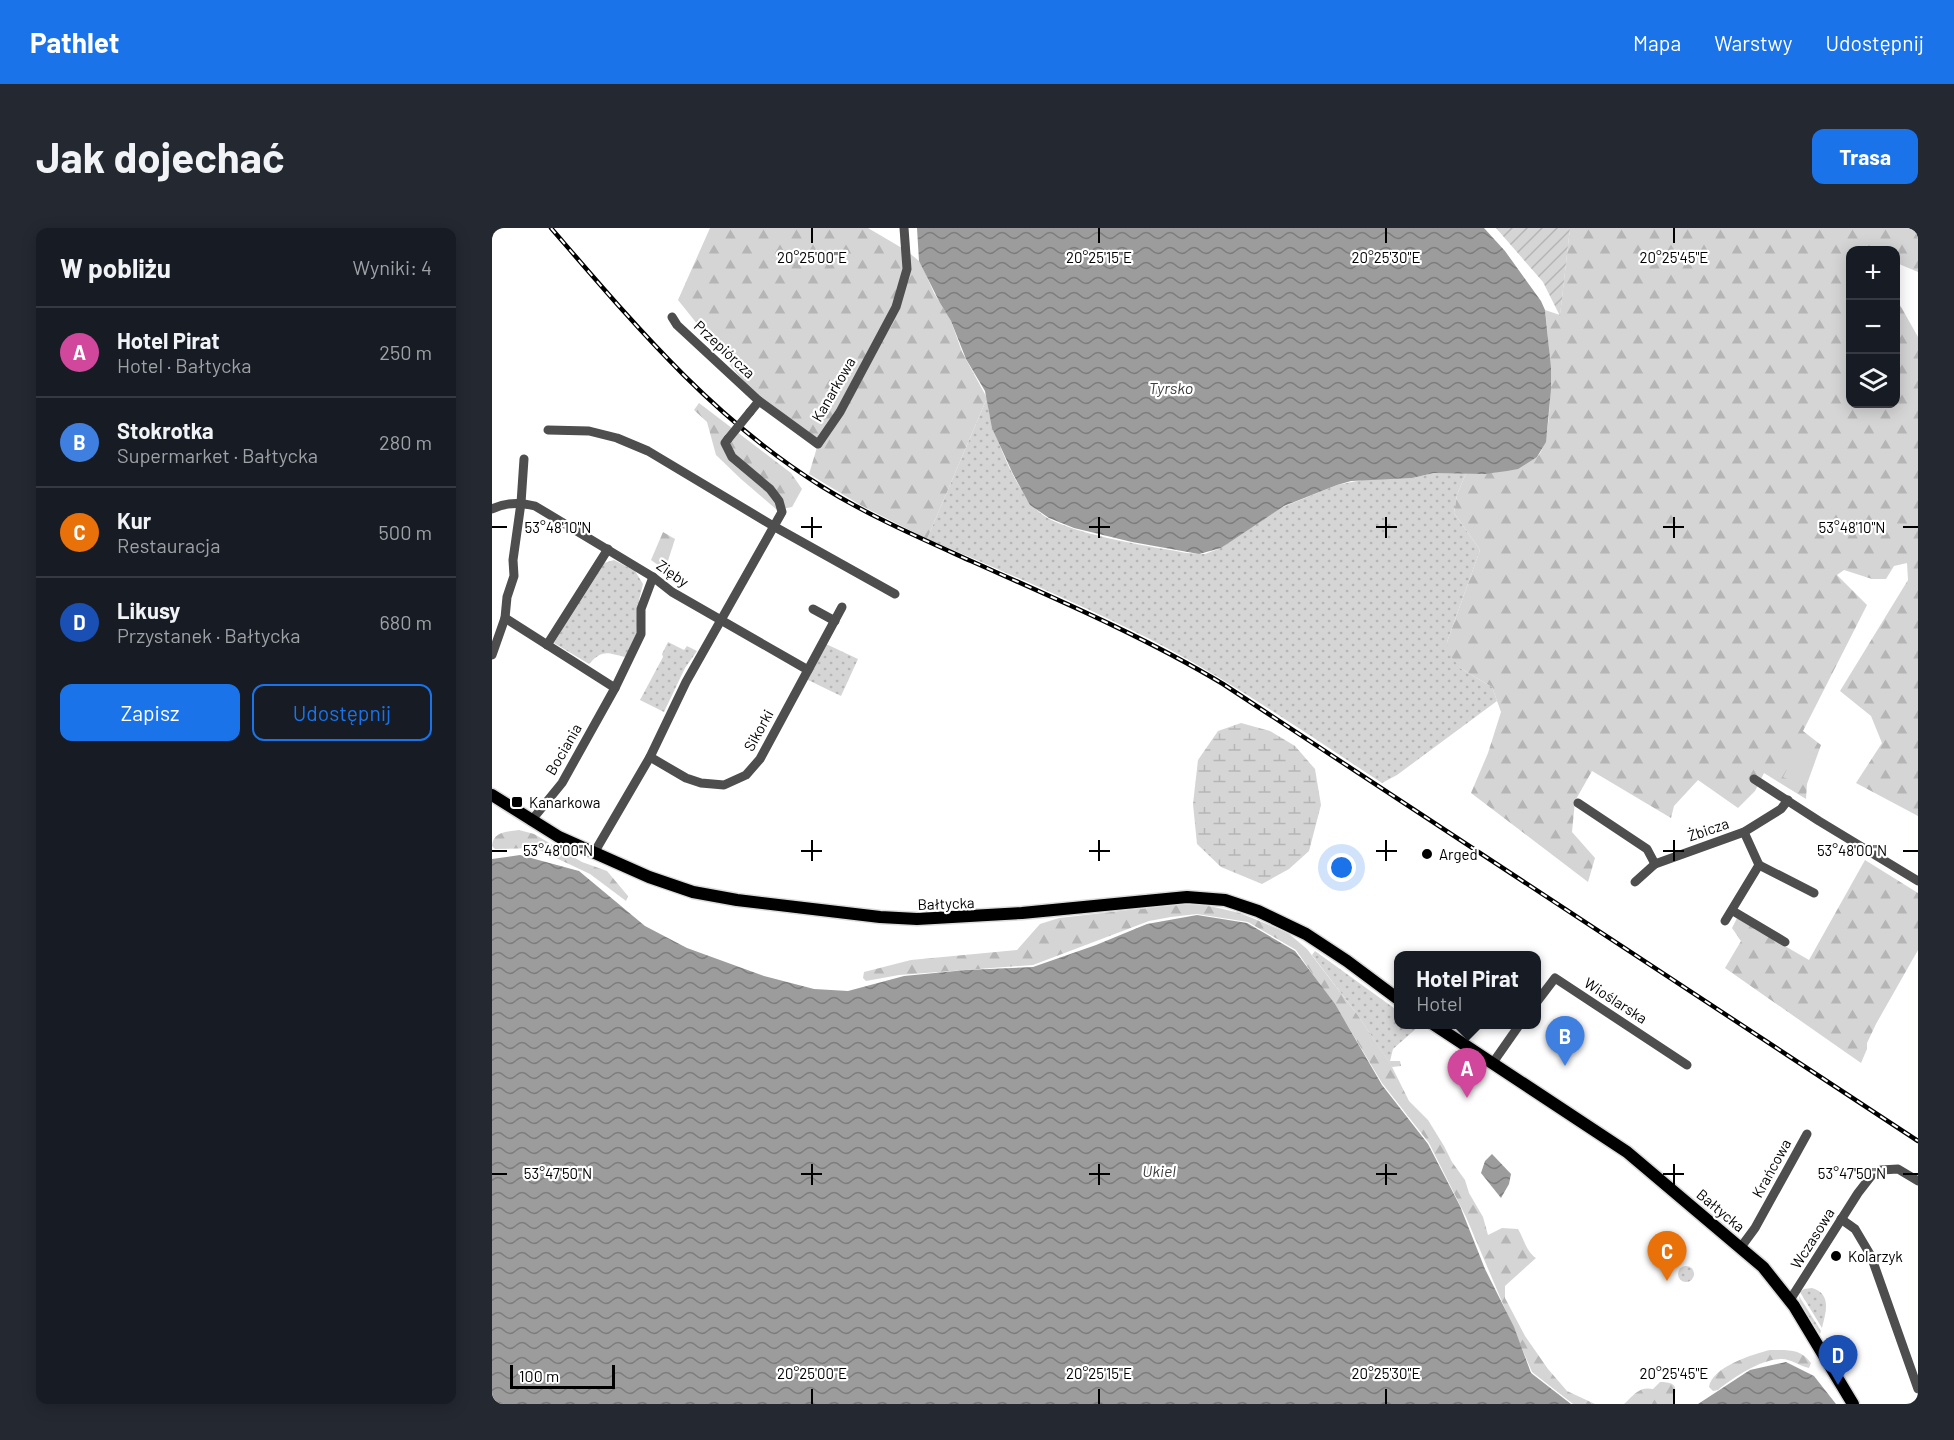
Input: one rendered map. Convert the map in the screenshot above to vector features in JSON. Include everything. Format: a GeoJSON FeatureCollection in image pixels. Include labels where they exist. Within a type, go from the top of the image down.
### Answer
{"type":"FeatureCollection","features":[{"type":"Feature","properties":{"kind":"main road","name":"Bałtycka"},"geometry":{"type":"LineString","coordinates":[[492,795],[531,821],[594,853],[660,882],[700,893],[758,902],[899,919],[934,919],[1187,897],[1215,898],[1258,911],[1305,934],[1347,961],[1394,996]]}},
{"type":"Feature","properties":{"kind":"main road","name":"Bałtycka"},"geometry":{"type":"LineString","coordinates":[[1440,1029],[1627,1152],[1741,1247],[1772,1276],[1790,1300],[1853,1404]]}},
{"type":"Feature","properties":{"kind":"street","name":"Kanarkowa"},"geometry":{"type":"LineString","coordinates":[[759,401],[818,444],[840,412],[896,307],[907,269],[904,228]]}},
{"type":"Feature","properties":{"kind":"street","name":"Przepiórcza"},"geometry":{"type":"LineString","coordinates":[[672,317],[677,325],[759,401]]}},
{"type":"Feature","properties":{"kind":"street"},"geometry":{"type":"LineString","coordinates":[[594,853],[650,757],[686,682],[782,512],[779,501],[770,489],[732,457],[725,443],[759,401]]}},
{"type":"Feature","properties":{"kind":"street"},"geometry":{"type":"LineString","coordinates":[[548,430],[589,431],[618,438],[648,451],[775,527],[895,594]]}},
{"type":"Feature","properties":{"kind":"street"},"geometry":{"type":"LineString","coordinates":[[492,655],[505,618],[507,597],[514,576],[513,560],[524,459]]}},
{"type":"Feature","properties":{"kind":"street"},"geometry":{"type":"LineString","coordinates":[[492,508],[501,504],[521,503]]}},
{"type":"Feature","properties":{"kind":"street","name":"Zięby"},"geometry":{"type":"LineString","coordinates":[[521,503],[535,506],[653,577],[672,592],[722,619]]}},
{"type":"Feature","properties":{"kind":"street"},"geometry":{"type":"LineString","coordinates":[[547,645],[608,549]]}},
{"type":"Feature","properties":{"kind":"street","name":"Bociania"},"geometry":{"type":"LineString","coordinates":[[531,821],[562,783],[615,688],[641,634],[641,609],[653,577]]}},
{"type":"Feature","properties":{"kind":"street","name":"Sikorki"},"geometry":{"type":"LineString","coordinates":[[650,757],[686,778],[701,783],[724,785],[746,774],[760,759],[842,607]]}},
{"type":"Feature","properties":{"kind":"street"},"geometry":{"type":"LineString","coordinates":[[813,609],[835,621]]}},
{"type":"Feature","properties":{"kind":"street"},"geometry":{"type":"LineString","coordinates":[[505,618],[615,688]]}},
{"type":"Feature","properties":{"kind":"street"},"geometry":{"type":"LineString","coordinates":[[722,619],[808,670]]}},
{"type":"Feature","properties":{"kind":"street"},"geometry":{"type":"LineString","coordinates":[[1754,779],[1918,881]]}},
{"type":"Feature","properties":{"kind":"street","name":"Żbicza"},"geometry":{"type":"LineString","coordinates":[[1635,882],[1655,864],[1744,832],[1780,809],[1788,800]]}},
{"type":"Feature","properties":{"kind":"street"},"geometry":{"type":"LineString","coordinates":[[1578,803],[1647,849],[1655,864]]}},
{"type":"Feature","properties":{"kind":"street"},"geometry":{"type":"LineString","coordinates":[[1744,832],[1760,865],[1814,893]]}},
{"type":"Feature","properties":{"kind":"street"},"geometry":{"type":"LineString","coordinates":[[1725,921],[1760,865]]}},
{"type":"Feature","properties":{"kind":"street"},"geometry":{"type":"LineString","coordinates":[[1733,911],[1785,942]]}},
{"type":"Feature","properties":{"kind":"street","name":"Wioślarska"},"geometry":{"type":"LineString","coordinates":[[1541,996],[1555,978],[1687,1065]]}},
{"type":"Feature","properties":{"kind":"street"},"geometry":{"type":"LineString","coordinates":[[1492,1064],[1516,1029]]}},
{"type":"Feature","properties":{"kind":"street","name":"Krańcowa"},"geometry":{"type":"LineString","coordinates":[[1741,1247],[1755,1228],[1807,1134]]}},
{"type":"Feature","properties":{"kind":"street","name":"Wczasowa"},"geometry":{"type":"LineString","coordinates":[[1790,1300],[1872,1175],[1881,1170],[1898,1169],[1918,1182]]}},
{"type":"Feature","properties":{"kind":"street"},"geometry":{"type":"LineString","coordinates":[[1841,1219],[1855,1229],[1871,1256],[1918,1389]]}},
{"type":"Feature","properties":{"kind":"green space"},"geometry":{"type":"Polygon","coordinates":[[[710,228],[868,228],[907,251],[919,261],[934,293],[951,321],[962,352],[987,398],[927,539],[862,506],[809,474],[818,444],[759,401],[678,300],[710,228]]]}},
{"type":"Feature","properties":{"kind":"green space"},"geometry":{"type":"Polygon","coordinates":[[[1496,228],[1570,228],[1560,316],[1543,282],[1496,228]]]}},
{"type":"Feature","properties":{"kind":"green space"},"geometry":{"type":"Polygon","coordinates":[[[1570,228],[1918,228],[1918,272],[1900,264],[1900,246],[1846,246],[1846,408],[1900,408],[1900,305],[1918,337],[1918,816],[1856,783],[1882,743],[1871,716],[1840,691],[1908,580],[1907,563],[1894,566],[1886,579],[1872,579],[1844,570],[1837,575],[1867,605],[1803,731],[1821,745],[1807,784],[1806,799],[1764,773],[1755,791],[1738,808],[1698,780],[1674,806],[1671,818],[1592,771],[1575,801],[1572,832],[1595,858],[1588,882],[1471,793],[1488,753],[1501,712],[1492,687],[1460,668],[1449,654],[1447,642],[1480,550],[1454,513],[1457,495],[1466,473],[1503,471],[1537,457],[1543,446],[1549,410],[1550,387],[1545,310],[1560,315],[1570,228]]]}},
{"type":"Feature","properties":{"kind":"green space"},"geometry":{"type":"Polygon","coordinates":[[[987,398],[991,419],[1005,459],[1021,490],[1037,510],[1065,526],[1085,532],[1187,553],[1205,554],[1221,548],[1273,511],[1337,485],[1367,479],[1412,478],[1434,473],[1466,473],[1457,495],[1454,513],[1480,550],[1447,642],[1460,668],[1492,687],[1497,701],[1397,775],[1382,783],[1248,695],[1193,662],[1077,604],[927,539],[987,398]]]}},
{"type":"Feature","properties":{"kind":"green space"},"geometry":{"type":"Polygon","coordinates":[[[699,403],[791,473],[802,489],[792,507],[777,510],[716,455],[707,422],[694,410],[699,403]]]}},
{"type":"Feature","properties":{"kind":"green space"},"geometry":{"type":"Polygon","coordinates":[[[663,532],[675,539],[665,570],[651,560],[663,532]]]}},
{"type":"Feature","properties":{"kind":"green space"},"geometry":{"type":"Polygon","coordinates":[[[614,560],[635,571],[643,584],[639,600],[636,639],[625,657],[606,653],[598,656],[589,664],[554,643],[601,564],[614,560]]]}},
{"type":"Feature","properties":{"kind":"green space"},"geometry":{"type":"Polygon","coordinates":[[[668,642],[684,650],[687,646],[697,651],[685,668],[664,712],[640,700],[663,657],[662,654],[668,642]]]}},
{"type":"Feature","properties":{"kind":"green space"},"geometry":{"type":"Polygon","coordinates":[[[826,644],[858,659],[841,696],[806,679],[826,644]]]}},
{"type":"Feature","properties":{"kind":"green space"},"geometry":{"type":"Polygon","coordinates":[[[1241,723],[1270,731],[1295,746],[1315,769],[1321,805],[1309,851],[1289,869],[1262,884],[1221,867],[1197,844],[1193,804],[1198,760],[1218,731],[1241,723]]]}},
{"type":"Feature","properties":{"kind":"green space"},"geometry":{"type":"Polygon","coordinates":[[[1800,743],[1816,751],[1799,784],[1783,777],[1800,743]]]}},
{"type":"Feature","properties":{"kind":"green space"},"geometry":{"type":"Polygon","coordinates":[[[519,830],[534,834],[582,862],[607,871],[628,896],[626,901],[590,874],[535,848],[495,849],[492,846],[498,835],[519,830]]]}},
{"type":"Feature","properties":{"kind":"green space"},"geometry":{"type":"Polygon","coordinates":[[[1865,860],[1918,893],[1918,950],[1876,1024],[1861,1063],[1725,968],[1741,941],[1732,928],[1737,918],[1809,960],[1865,860]]]}},
{"type":"Feature","properties":{"kind":"green space"},"geometry":{"type":"Polygon","coordinates":[[[1180,904],[1205,905],[1240,913],[1288,933],[1307,949],[1357,1014],[1391,1065],[1409,1101],[1428,1120],[1465,1180],[1469,1193],[1483,1217],[1488,1235],[1502,1228],[1518,1229],[1527,1248],[1536,1258],[1505,1286],[1505,1298],[1525,1336],[1548,1369],[1567,1391],[1595,1404],[1573,1404],[1532,1372],[1466,1217],[1429,1143],[1382,1083],[1346,1023],[1296,950],[1248,922],[1197,914],[1171,917],[1149,921],[1033,965],[899,975],[866,981],[863,978],[864,972],[911,960],[1017,950],[1040,924],[1059,918],[1180,904]]]}},
{"type":"Feature","properties":{"kind":"green space"},"geometry":{"type":"Polygon","coordinates":[[[1315,951],[1394,1008],[1394,1029],[1416,1029],[1393,1049],[1390,1061],[1400,1061],[1401,1066],[1392,1067],[1357,1014],[1312,955],[1315,951]]]}},
{"type":"Feature","properties":{"kind":"green space"},"geometry":{"type":"Polygon","coordinates":[[[1683,1266],[1689,1266],[1694,1274],[1692,1280],[1683,1282],[1678,1277],[1678,1271],[1683,1266]]]}},
{"type":"Feature","properties":{"kind":"green space"},"geometry":{"type":"Polygon","coordinates":[[[1812,1288],[1825,1299],[1826,1310],[1822,1328],[1800,1292],[1812,1288]]]}},
{"type":"Feature","properties":{"kind":"green space"},"geometry":{"type":"Polygon","coordinates":[[[1799,1296],[1821,1331],[1820,1334],[1800,1304],[1799,1296]]]}},
{"type":"Feature","properties":{"kind":"green space"},"geometry":{"type":"Polygon","coordinates":[[[1770,1350],[1798,1352],[1811,1363],[1809,1368],[1785,1359],[1765,1362],[1748,1370],[1718,1390],[1713,1391],[1709,1387],[1717,1373],[1734,1362],[1770,1350]]]}},
{"type":"Feature","properties":{"kind":"green space"},"geometry":{"type":"Polygon","coordinates":[[[1660,1382],[1667,1382],[1674,1386],[1673,1404],[1624,1404],[1637,1392],[1648,1388],[1653,1389],[1660,1382]]]}},
{"type":"Feature","properties":{"kind":"water","name":"Tyrsko"},"geometry":{"type":"Polygon","coordinates":[[[917,228],[1484,228],[1505,251],[1545,310],[1551,368],[1546,442],[1537,457],[1518,469],[1485,474],[1434,473],[1412,478],[1351,481],[1337,485],[1284,506],[1221,548],[1199,554],[1132,542],[1074,528],[1049,518],[1030,505],[1013,474],[992,428],[985,391],[966,359],[951,321],[919,261],[917,228]]]}},
{"type":"Feature","properties":{"kind":"water","name":"Ukiel"},"geometry":{"type":"Polygon","coordinates":[[[520,855],[579,871],[645,926],[687,948],[764,976],[814,989],[848,991],[904,976],[1033,967],[1147,924],[1197,915],[1247,923],[1295,951],[1335,1004],[1382,1085],[1428,1144],[1460,1206],[1485,1269],[1514,1327],[1531,1373],[1571,1404],[492,1404],[492,859],[520,855]]]}},
{"type":"Feature","properties":{"kind":"water"},"geometry":{"type":"Polygon","coordinates":[[[1492,1154],[1511,1174],[1509,1184],[1501,1198],[1481,1173],[1485,1161],[1492,1154]]]}},
{"type":"Feature","properties":{"kind":"water"},"geometry":{"type":"Polygon","coordinates":[[[1786,1362],[1814,1376],[1836,1404],[1698,1404],[1750,1370],[1786,1362]]]}},
{"type":"Feature","properties":{"kind":"railway"},"geometry":{"type":"LineString","coordinates":[[551,228],[676,368],[744,430],[821,486],[895,526],[1131,634],[1193,666],[1918,1141]]}},
{"type":"Feature","properties":{"kind":"place","name":"Kanarkowa"},"geometry":{"type":"Point","coordinates":[517,802]}},
{"type":"Feature","properties":{"kind":"place","name":"Arged"},"geometry":{"type":"Point","coordinates":[1427,854]}},
{"type":"Feature","properties":{"kind":"place","name":"Stokrotka"},"geometry":{"type":"Point","coordinates":[1565,1066]}},
{"type":"Feature","properties":{"kind":"place","name":"Hotel Pirat"},"geometry":{"type":"Point","coordinates":[1467,1098]}},
{"type":"Feature","properties":{"kind":"place","name":"Kolarzyk"},"geometry":{"type":"Point","coordinates":[1836,1256]}},
{"type":"Feature","properties":{"kind":"place","name":"Kur"},"geometry":{"type":"Point","coordinates":[1667,1281]}},
{"type":"Feature","properties":{"kind":"place","name":"Likusy"},"geometry":{"type":"Point","coordinates":[1838,1385]}}]}
